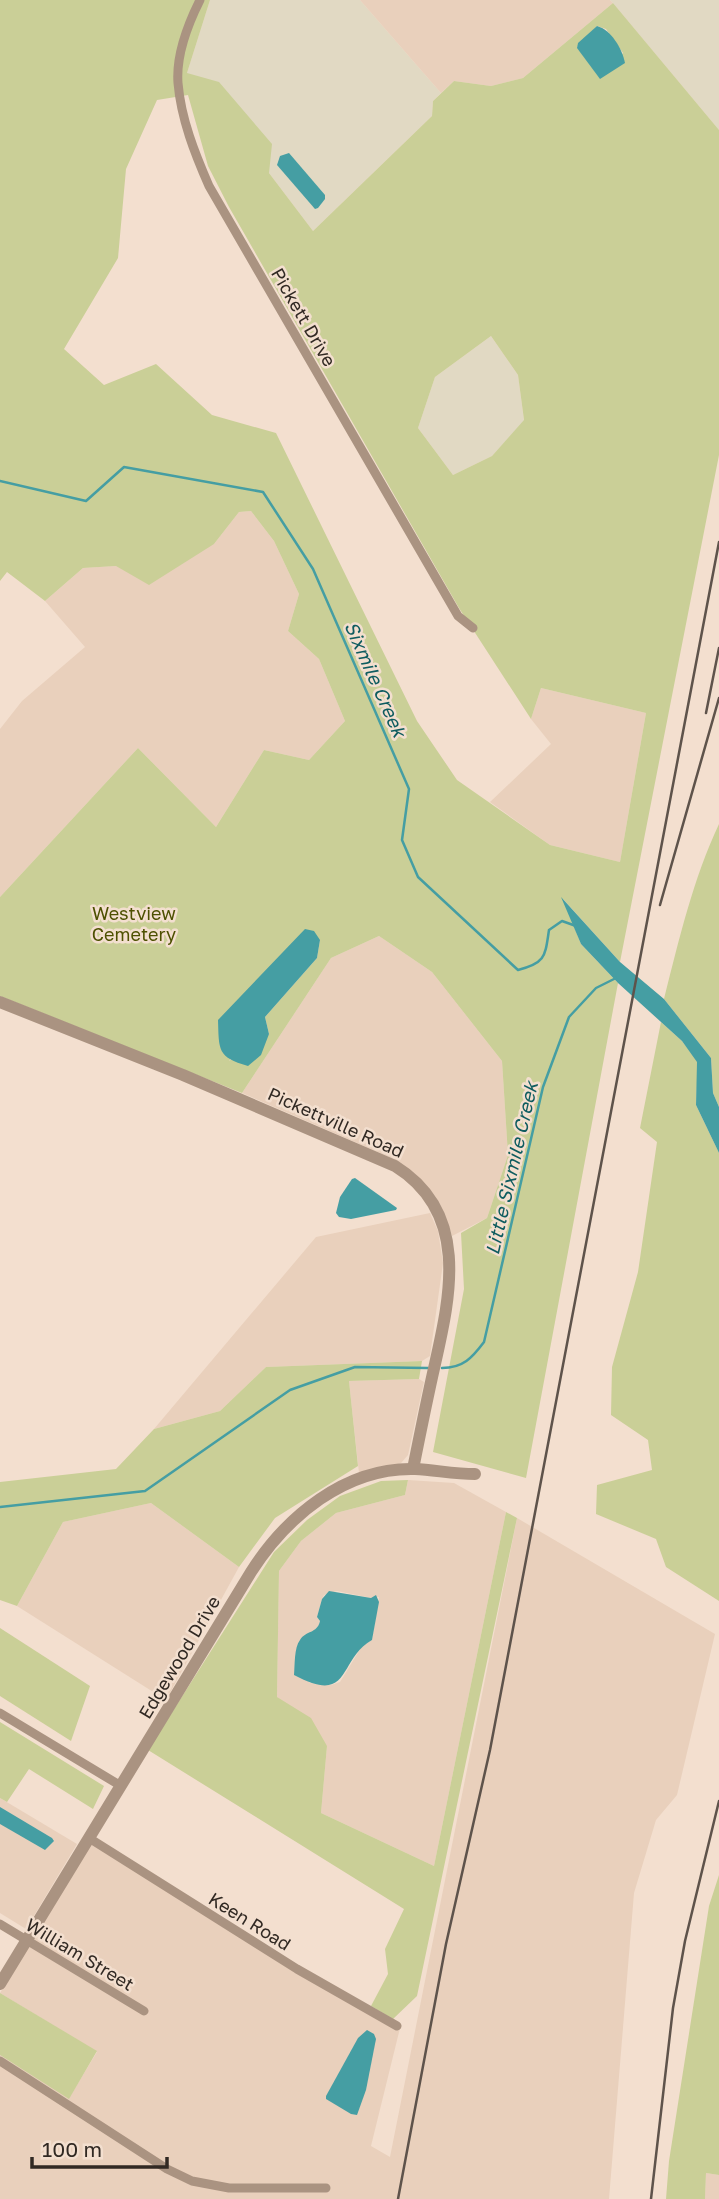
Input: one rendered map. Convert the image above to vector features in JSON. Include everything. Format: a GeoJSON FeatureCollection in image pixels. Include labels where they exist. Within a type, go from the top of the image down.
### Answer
{"type":"FeatureCollection","features":[{"type":"Feature","properties":{"kind":"street","name":"Pickett Drive"},"geometry":{"type":"LineString","coordinates":[[200,0],[190,20],[178,82],[190,139],[201,168],[458,616],[473,628]]}},
{"type":"Feature","properties":{"kind":"street","name":"Pickettville Road"},"geometry":{"type":"LineString","coordinates":[[0,1002],[183,1075],[395,1166],[425,1191],[436,1208],[446,1233],[450,1258],[449,1292],[413,1469]]}},
{"type":"Feature","properties":{"kind":"street","name":"Edgewood Drive"},"geometry":{"type":"LineString","coordinates":[[0,1984],[251,1572],[277,1534],[294,1517],[335,1490],[380,1474],[413,1469],[475,1474]]}},
{"type":"Feature","properties":{"kind":"street"},"geometry":{"type":"LineString","coordinates":[[0,1713],[121,1786]]}},
{"type":"Feature","properties":{"kind":"street","name":"Keen Road"},"geometry":{"type":"LineString","coordinates":[[89,1838],[297,1969],[397,2026]]}},
{"type":"Feature","properties":{"kind":"street","name":"William Street"},"geometry":{"type":"LineString","coordinates":[[0,1924],[144,2011]]}},
{"type":"Feature","properties":{"kind":"street"},"geometry":{"type":"LineString","coordinates":[[0,2062],[167,2169],[192,2181],[229,2188],[326,2188]]}},
{"type":"Feature","properties":{"kind":"shaded area"},"geometry":{"type":"Polygon","coordinates":[[[210,0],[360,0],[441,93],[433,101],[432,116],[313,231],[187,73],[210,0]]]}},
{"type":"Feature","properties":{"kind":"shaded area"},"geometry":{"type":"Polygon","coordinates":[[[360,0],[610,0],[613,3],[523,78],[491,86],[454,81],[441,93],[360,0]]]}},
{"type":"Feature","properties":{"kind":"shaded area"},"geometry":{"type":"Polygon","coordinates":[[[610,0],[719,0],[719,130],[613,3],[610,0]]]}},
{"type":"Feature","properties":{"kind":"shaded area"},"geometry":{"type":"Polygon","coordinates":[[[491,336],[518,375],[524,421],[492,456],[453,475],[418,428],[435,377],[491,336]]]}},
{"type":"Feature","properties":{"kind":"shaded area"},"geometry":{"type":"Polygon","coordinates":[[[251,511],[274,541],[299,594],[288,631],[319,659],[345,721],[309,760],[264,750],[216,827],[138,748],[0,897],[0,729],[22,701],[85,647],[45,601],[83,568],[116,566],[214,544],[239,512],[251,511]]]}},
{"type":"Feature","properties":{"kind":"shaded area"},"geometry":{"type":"Polygon","coordinates":[[[541,688],[646,713],[620,862],[550,845],[490,802],[551,744],[531,719],[541,688]]]}},
{"type":"Feature","properties":{"kind":"shaded area"},"geometry":{"type":"Polygon","coordinates":[[[379,936],[432,972],[502,1061],[508,1155],[487,1218],[452,1236],[444,1213],[394,1159],[242,1093],[331,958],[379,936]]]}},
{"type":"Feature","properties":{"kind":"shaded area"},"geometry":{"type":"Polygon","coordinates":[[[430,1213],[438,1231],[443,1263],[430,1356],[422,1361],[266,1367],[220,1411],[154,1429],[316,1237],[430,1213]]]}},
{"type":"Feature","properties":{"kind":"shaded area"},"geometry":{"type":"Polygon","coordinates":[[[419,1379],[424,1382],[408,1455],[401,1463],[359,1473],[349,1381],[419,1379]]]}},
{"type":"Feature","properties":{"kind":"shaded area"},"geometry":{"type":"Polygon","coordinates":[[[408,1480],[454,1483],[506,1512],[434,1866],[321,1813],[327,1746],[277,1697],[279,1571],[301,1541],[336,1513],[405,1495],[408,1480]],[[337,1591],[324,1595],[317,1617],[320,1621],[312,1632],[302,1677],[310,1683],[331,1685],[340,1682],[362,1646],[372,1640],[379,1597],[371,1598],[337,1591]]]}},
{"type":"Feature","properties":{"kind":"shaded area"},"geometry":{"type":"Polygon","coordinates":[[[151,1503],[239,1567],[166,1700],[17,1606],[63,1522],[151,1503]]]}},
{"type":"Feature","properties":{"kind":"shaded area"},"geometry":{"type":"Polygon","coordinates":[[[517,1518],[715,1634],[677,1795],[656,1820],[634,1893],[609,2199],[0,2199],[0,2055],[69,2098],[97,2052],[0,1993],[90,1843],[367,2013],[371,2006],[401,2024],[371,2146],[390,2157],[517,1518]]]}},
{"type":"Feature","properties":{"kind":"shaded area"},"geometry":{"type":"Polygon","coordinates":[[[0,1798],[77,1844],[26,1929],[0,1913],[0,1798]]]}},
{"type":"Feature","properties":{"kind":"shaded area"},"geometry":{"type":"Polygon","coordinates":[[[706,2173],[719,2175],[719,2199],[705,2199],[706,2173]]]}},
{"type":"Feature","properties":{"kind":"green space","name":"Westview Cemetery"},"geometry":{"type":"Polygon","coordinates":[[[0,0],[210,0],[187,73],[219,82],[272,144],[269,173],[313,231],[432,116],[433,101],[454,81],[491,86],[523,78],[613,3],[719,130],[719,455],[620,962],[563,899],[581,944],[618,983],[526,1478],[433,1452],[464,1289],[461,1233],[487,1218],[508,1155],[502,1061],[432,972],[379,936],[331,958],[242,1093],[0,996],[0,897],[138,748],[216,827],[264,750],[309,760],[345,721],[319,659],[288,631],[299,594],[274,541],[251,511],[239,512],[214,544],[149,585],[116,566],[83,568],[45,601],[7,572],[0,581],[0,0]],[[597,26],[577,47],[600,78],[623,53],[606,29],[597,26]],[[188,95],[157,100],[126,169],[118,258],[64,349],[104,385],[156,364],[212,415],[276,433],[417,721],[457,780],[550,845],[620,862],[646,713],[541,688],[531,719],[459,608],[229,207],[208,166],[188,95]],[[491,336],[435,377],[418,428],[453,475],[492,456],[524,420],[518,375],[491,336]],[[320,940],[229,1061],[269,1034],[265,1017],[317,958],[320,940]]]}},
{"type":"Feature","properties":{"kind":"green space"},"geometry":{"type":"Polygon","coordinates":[[[719,824],[719,1107],[713,1093],[711,1058],[664,999],[694,888],[719,824]]]}},
{"type":"Feature","properties":{"kind":"green space"},"geometry":{"type":"Polygon","coordinates":[[[661,1022],[682,1041],[698,1062],[696,1105],[719,1153],[719,1601],[666,1567],[656,1539],[596,1514],[597,1485],[652,1470],[648,1440],[611,1415],[612,1367],[638,1272],[657,1142],[640,1128],[661,1022]]]}},
{"type":"Feature","properties":{"kind":"green space"},"geometry":{"type":"Polygon","coordinates":[[[422,1361],[419,1379],[349,1381],[358,1466],[275,1518],[239,1567],[151,1503],[63,1522],[17,1606],[0,1600],[0,1482],[116,1469],[154,1429],[220,1411],[266,1367],[422,1361]]]}},
{"type":"Feature","properties":{"kind":"green space"},"geometry":{"type":"Polygon","coordinates":[[[408,1480],[405,1495],[336,1513],[301,1541],[279,1571],[277,1697],[311,1718],[327,1746],[321,1813],[434,1866],[506,1512],[517,1518],[417,1996],[393,2019],[371,2006],[388,1974],[385,1949],[404,1909],[148,1750],[274,1552],[307,1520],[340,1496],[381,1481],[408,1480]]]}},
{"type":"Feature","properties":{"kind":"green space"},"geometry":{"type":"Polygon","coordinates":[[[0,1628],[90,1686],[71,1741],[0,1696],[0,1628]]]}},
{"type":"Feature","properties":{"kind":"green space"},"geometry":{"type":"Polygon","coordinates":[[[0,1722],[104,1786],[93,1809],[29,1769],[7,1802],[0,1798],[0,1722]]]}},
{"type":"Feature","properties":{"kind":"green space"},"geometry":{"type":"Polygon","coordinates":[[[719,1875],[719,2175],[706,2173],[705,2199],[666,2199],[669,2161],[709,1906],[719,1875]]]}},
{"type":"Feature","properties":{"kind":"green space"},"geometry":{"type":"Polygon","coordinates":[[[0,1993],[97,2051],[69,2099],[0,2055],[0,1993]]]}},
{"type":"Feature","properties":{"kind":"water"},"geometry":{"type":"Polygon","coordinates":[[[597,26],[607,31],[615,40],[625,63],[600,79],[577,48],[578,43],[597,26]]]}},
{"type":"Feature","properties":{"kind":"water"},"geometry":{"type":"Polygon","coordinates":[[[289,153],[325,195],[318,208],[315,209],[277,165],[280,156],[289,153]]]}},
{"type":"Feature","properties":{"kind":"water"},"geometry":{"type":"Polygon","coordinates":[[[561,897],[620,962],[664,999],[711,1058],[713,1093],[719,1107],[719,1153],[696,1105],[697,1062],[682,1041],[618,983],[581,944],[561,897]]]}},
{"type":"Feature","properties":{"kind":"water"},"geometry":{"type":"Polygon","coordinates":[[[305,929],[314,931],[320,940],[317,958],[265,1017],[269,1034],[261,1055],[248,1066],[230,1059],[220,1045],[218,1020],[305,929]]]}},
{"type":"Feature","properties":{"kind":"water"},"geometry":{"type":"Polygon","coordinates":[[[355,1178],[397,1208],[396,1210],[351,1219],[339,1217],[336,1213],[340,1197],[355,1178]]]}},
{"type":"Feature","properties":{"kind":"water"},"geometry":{"type":"Polygon","coordinates":[[[329,1591],[371,1598],[376,1595],[379,1602],[372,1640],[353,1658],[342,1677],[335,1683],[326,1685],[294,1675],[298,1643],[319,1625],[317,1617],[322,1599],[329,1591]]]}},
{"type":"Feature","properties":{"kind":"water"},"geometry":{"type":"Polygon","coordinates":[[[0,1807],[54,1841],[45,1850],[0,1824],[0,1807]]]}},
{"type":"Feature","properties":{"kind":"water"},"geometry":{"type":"Polygon","coordinates":[[[367,2030],[374,2034],[376,2039],[366,2090],[357,2115],[326,2099],[326,2096],[358,2038],[367,2030]]]}},
{"type":"Feature","properties":{"kind":"waterway","name":"Sixmile Creek"},"geometry":{"type":"LineString","coordinates":[[0,481],[86,501],[124,467],[263,492],[313,569],[409,789],[402,840],[418,877],[518,970],[539,961],[545,952],[549,930],[562,921],[576,926]]}},
{"type":"Feature","properties":{"kind":"waterway","name":"Little Sixmile Creek"},"geometry":{"type":"LineString","coordinates":[[442,1368],[466,1361],[484,1342],[543,1087],[569,1017],[596,988],[616,978]]}},
{"type":"Feature","properties":{"kind":"waterway","name":"Little Sixmile Creek"},"geometry":{"type":"LineString","coordinates":[[0,1507],[145,1491],[290,1390],[355,1367],[428,1368]]}},
{"type":"Feature","properties":{"kind":"railway"},"geometry":{"type":"LineString","coordinates":[[398,2199],[446,1944],[490,1750],[719,542]]}},
{"type":"Feature","properties":{"kind":"railway"},"geometry":{"type":"LineString","coordinates":[[706,713],[719,648]]}},
{"type":"Feature","properties":{"kind":"railway"},"geometry":{"type":"LineString","coordinates":[[660,905],[719,698]]}},
{"type":"Feature","properties":{"kind":"railway"},"geometry":{"type":"LineString","coordinates":[[651,2199],[673,2008],[685,1941],[719,1801]]}}]}
